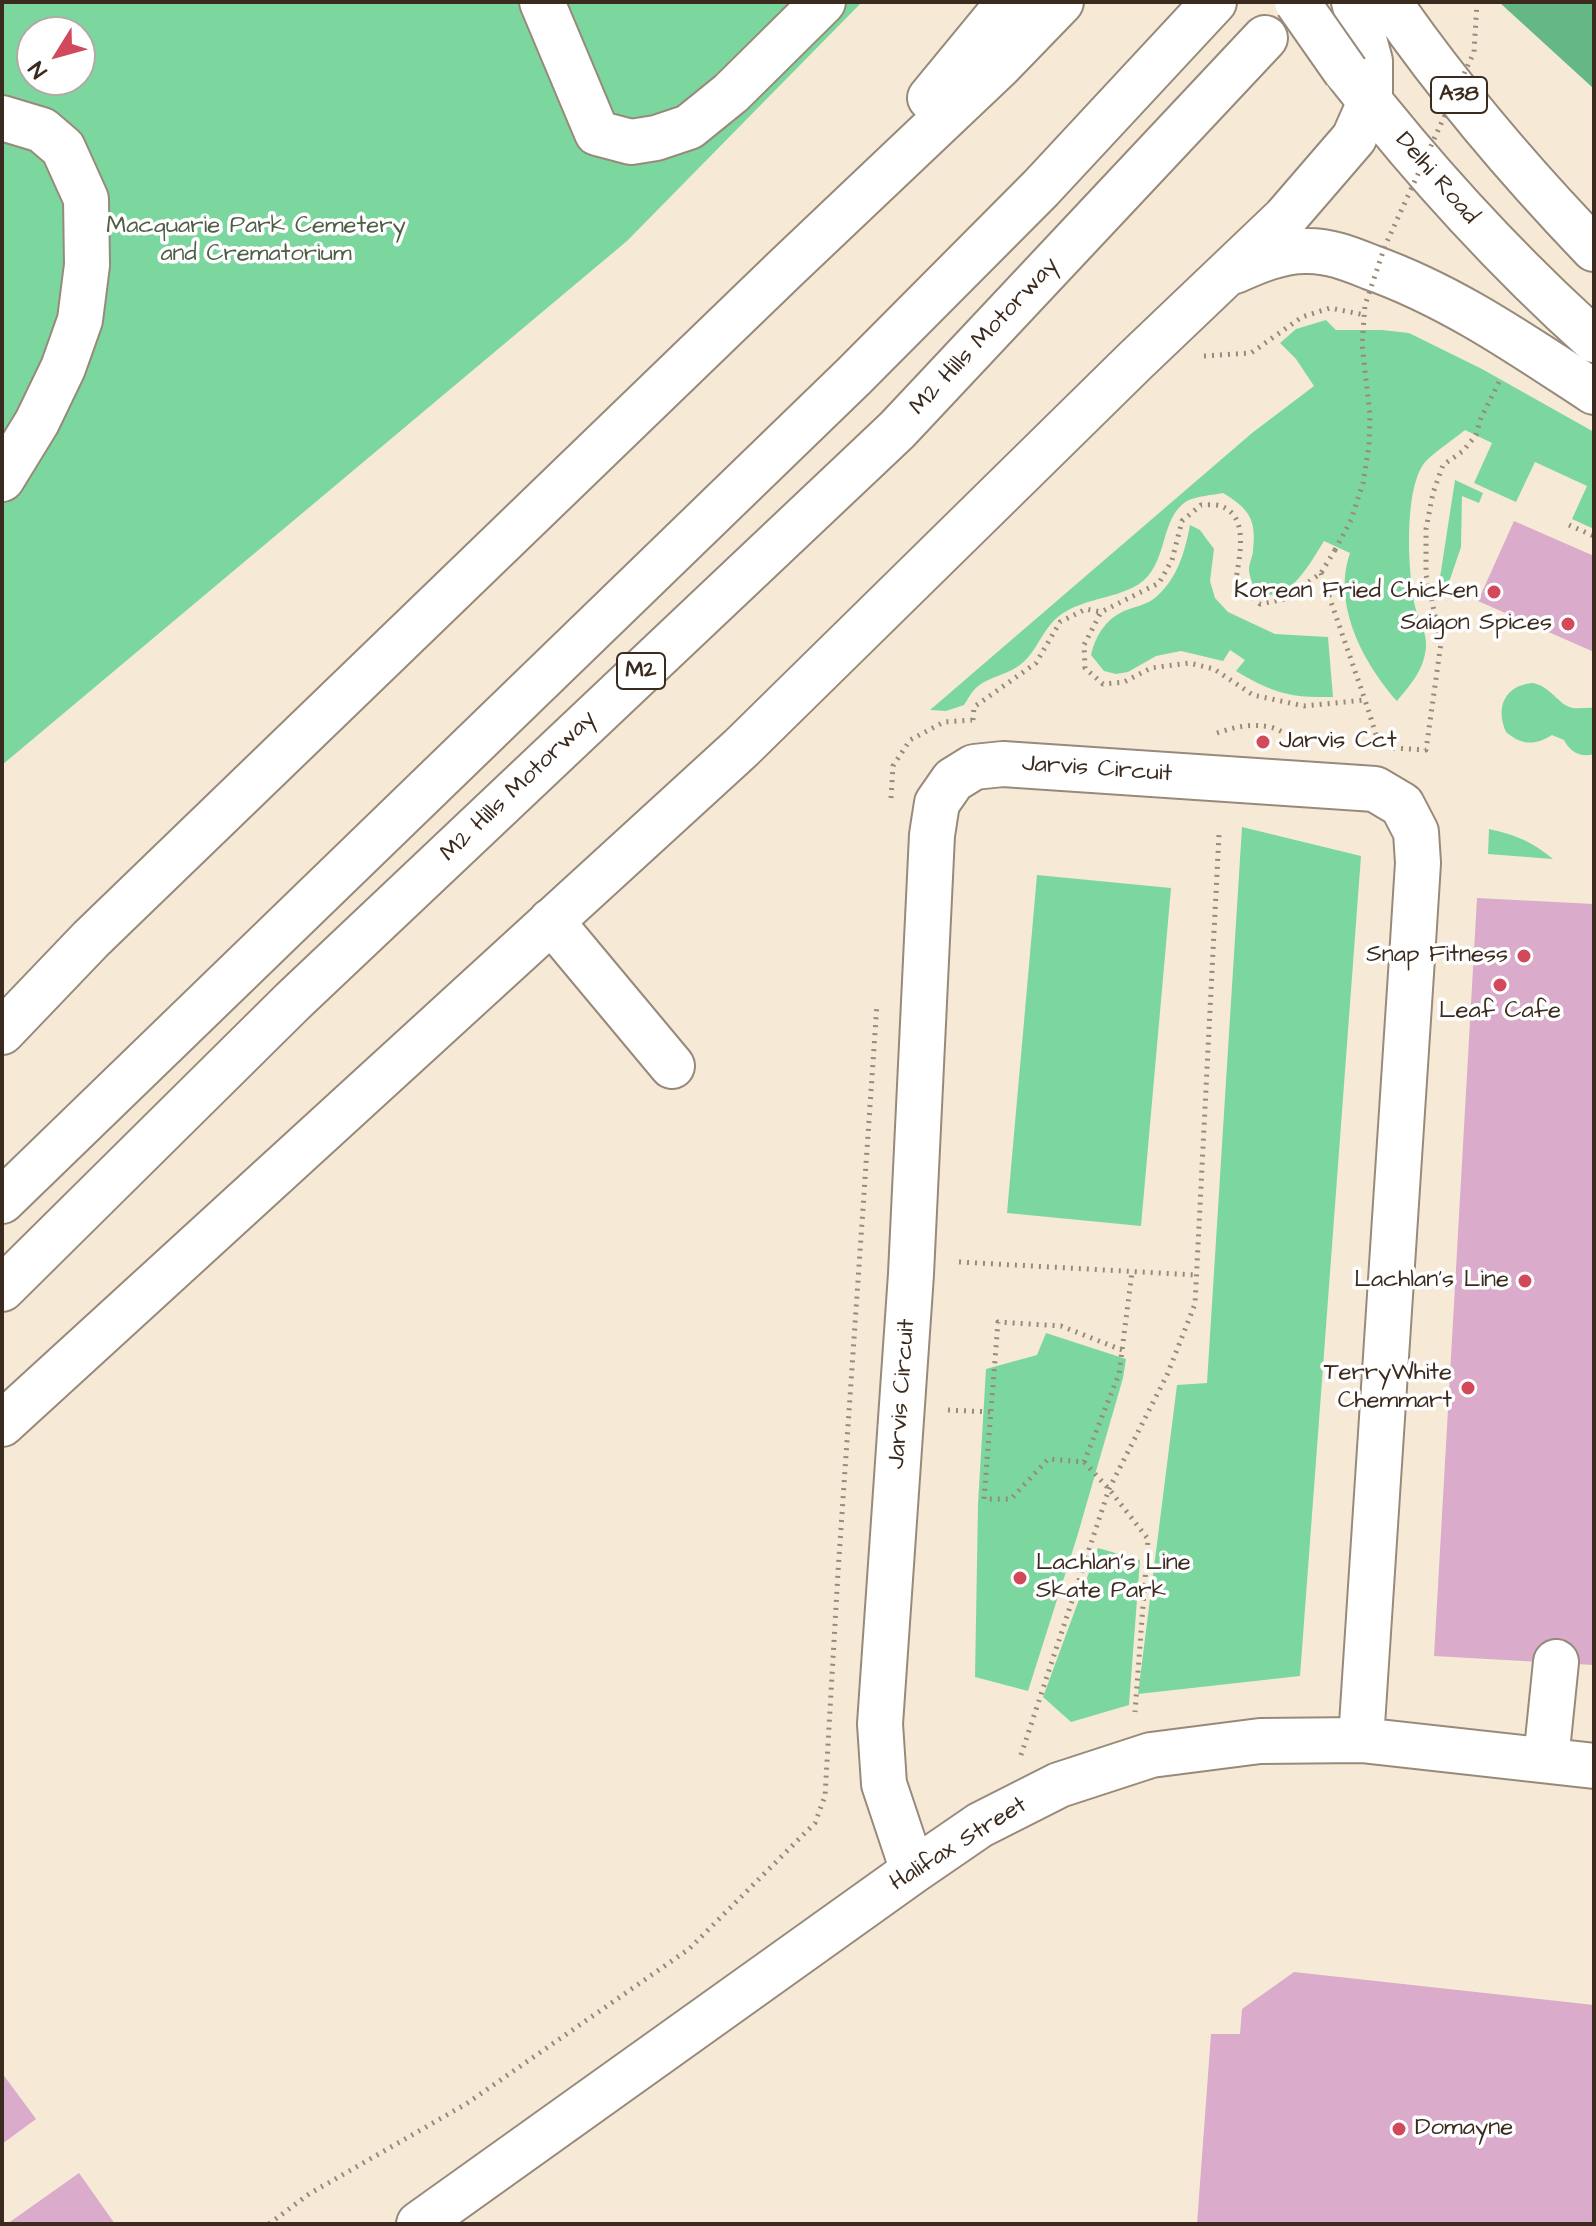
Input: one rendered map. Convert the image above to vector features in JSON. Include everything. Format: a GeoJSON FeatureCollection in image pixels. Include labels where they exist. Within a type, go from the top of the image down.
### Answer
{"type":"FeatureCollection","features":[{"type":"Feature","properties":{"kind":"main road"},"geometry":{"type":"LineString","coordinates":[[542,2],[597,133],[631,142],[689,127],[731,93],[823,2]]}},
{"type":"Feature","properties":{"kind":"main road"},"geometry":{"type":"LineString","coordinates":[[786,268],[1009,2]]}},
{"type":"Feature","properties":{"kind":"main road"},"geometry":{"type":"LineString","coordinates":[[2,1032],[91,939],[1000,65],[1061,2]]}},
{"type":"Feature","properties":{"kind":"main road","name":"M2"},"geometry":{"type":"LineString","coordinates":[[2,1201],[854,376],[1041,188],[1214,2]]}},
{"type":"Feature","properties":{"kind":"main road","name":"Delhi Road"},"geometry":{"type":"LineString","coordinates":[[1297,2],[1361,73],[1424,167],[1486,235],[1594,340]]}},
{"type":"Feature","properties":{"kind":"main road"},"geometry":{"type":"LineString","coordinates":[[2,1424],[741,748],[1285,218],[1354,138],[1361,73],[1354,2]]}},
{"type":"Feature","properties":{"kind":"main road","name":"A38"},"geometry":{"type":"LineString","coordinates":[[1393,7],[1466,105],[1594,249]]}},
{"type":"Feature","properties":{"kind":"main road","name":"M2 Hills Motorway"},"geometry":{"type":"LineString","coordinates":[[2,1289],[293,1001],[897,430],[1265,38]]}},
{"type":"Feature","properties":{"kind":"main road"},"geometry":{"type":"LineString","coordinates":[[2,118],[42,130],[63,148],[86,199],[87,265],[80,320],[63,368],[37,422],[2,479]]}},
{"type":"Feature","properties":{"kind":"main road"},"geometry":{"type":"LineString","coordinates":[[1220,279],[1266,258],[1286,253],[1305,251],[1350,259],[1456,305],[1594,392]]}},
{"type":"Feature","properties":{"kind":"main road","name":"Jarvis Circuit"},"geometry":{"type":"LineString","coordinates":[[913,1871],[884,1784],[880,1724],[911,1274],[932,835],[937,803],[953,780],[974,767],[1003,764],[1375,789],[1402,805],[1416,832],[1417,879],[1361,1740]]}},
{"type":"Feature","properties":{"kind":"main road"},"geometry":{"type":"LineString","coordinates":[[551,921],[672,1066]]}},
{"type":"Feature","properties":{"kind":"main road"},"geometry":{"type":"LineString","coordinates":[[1546,1760],[1556,1662]]}},
{"type":"Feature","properties":{"kind":"main road","name":"Halifax Street"},"geometry":{"type":"LineString","coordinates":[[419,2224],[980,1825],[1059,1785],[1151,1755],[1260,1741],[1361,1740],[1594,1766]]}},
{"type":"Feature","properties":{"kind":"path"},"geometry":{"type":"LineString","coordinates":[[1365,700],[1304,706],[1253,695],[1214,669],[1189,663],[1151,668],[1124,682],[1103,684],[1085,668],[1084,645],[1101,612],[1159,583],[1172,560],[1182,521],[1201,505],[1221,506],[1234,516],[1242,534],[1236,580],[1260,604],[1285,599],[1321,573],[1351,520],[1363,483],[1370,415],[1362,344],[1365,305],[1385,246],[1474,52],[1477,2]]}},
{"type":"Feature","properties":{"kind":"path"},"geometry":{"type":"LineString","coordinates":[[1135,361],[1251,353],[1302,317],[1330,308]]}},
{"type":"Feature","properties":{"kind":"path"},"geometry":{"type":"LineString","coordinates":[[1321,573],[1380,748],[1426,750],[1441,643],[1426,574],[1426,529],[1433,493],[1443,465],[1463,451],[1476,435],[1504,371]]}},
{"type":"Feature","properties":{"kind":"path"},"geometry":{"type":"LineString","coordinates":[[1569,525],[1594,536]]}},
{"type":"Feature","properties":{"kind":"path"},"geometry":{"type":"LineString","coordinates":[[890,813],[893,766],[910,740],[944,722],[973,720],[974,707],[1036,663],[1060,622],[1086,609],[1101,612]]}},
{"type":"Feature","properties":{"kind":"path"},"geometry":{"type":"LineString","coordinates":[[1021,1755],[1109,1489],[1167,1375],[1195,1304],[1219,834]]}},
{"type":"Feature","properties":{"kind":"path"},"geometry":{"type":"LineString","coordinates":[[269,2224],[309,2194],[466,2104],[689,1949],[815,1823],[825,1796],[877,1001]]}},
{"type":"Feature","properties":{"kind":"path"},"geometry":{"type":"LineString","coordinates":[[959,1262],[1196,1275]]}},
{"type":"Feature","properties":{"kind":"path"},"geometry":{"type":"LineString","coordinates":[[1084,1462],[1119,1374],[1132,1272]]}},
{"type":"Feature","properties":{"kind":"path"},"geometry":{"type":"LineString","coordinates":[[1122,1350],[1061,1326],[998,1322],[984,1499],[1011,1499],[1048,1459],[1084,1462],[1148,1539],[1135,1712]]}},
{"type":"Feature","properties":{"kind":"path"},"geometry":{"type":"LineString","coordinates":[[948,1410],[990,1412]]}},
{"type":"Feature","properties":{"kind":"green space","name":"Macquarie Park Cemetery and Crematorium"},"geometry":{"type":"Polygon","coordinates":[[[2,2],[862,2],[627,241],[2,765],[2,2]]]}},
{"type":"Feature","properties":{"kind":"green space"},"geometry":{"type":"Polygon","coordinates":[[[1499,2],[1594,2],[1594,89],[1593,88],[1499,2]]]}},
{"type":"Feature","properties":{"kind":"green space"},"geometry":{"type":"Polygon","coordinates":[[[1326,320],[1336,330],[1409,333],[1482,369],[1594,432],[1594,529],[1572,519],[1587,486],[1535,462],[1516,502],[1474,483],[1492,443],[1465,430],[1430,457],[1419,473],[1414,490],[1409,531],[1413,592],[1425,636],[1425,655],[1420,670],[1397,701],[1373,669],[1354,632],[1345,592],[1345,572],[1350,553],[1324,541],[1292,585],[1278,594],[1266,594],[1254,588],[1250,576],[1254,530],[1245,509],[1223,493],[1195,498],[1187,501],[1172,518],[1155,565],[1139,584],[1065,612],[1050,625],[1017,667],[979,686],[964,705],[946,711],[930,710],[1252,433],[1314,386],[1296,359],[1280,343],[1296,329],[1326,320]]]}},
{"type":"Feature","properties":{"kind":"green space"},"geometry":{"type":"Polygon","coordinates":[[[1455,480],[1483,493],[1479,503],[1462,496],[1461,547],[1447,588],[1439,584],[1455,480]]]}},
{"type":"Feature","properties":{"kind":"green space"},"geometry":{"type":"Polygon","coordinates":[[[1190,525],[1200,530],[1214,549],[1210,581],[1215,598],[1228,612],[1275,634],[1328,637],[1333,697],[1293,695],[1261,684],[1236,671],[1245,660],[1230,650],[1223,661],[1181,651],[1156,656],[1128,672],[1116,674],[1104,671],[1091,655],[1098,636],[1116,615],[1148,602],[1163,590],[1179,564],[1190,525]]]}},
{"type":"Feature","properties":{"kind":"green space"},"geometry":{"type":"Polygon","coordinates":[[[1533,683],[1545,688],[1568,706],[1594,708],[1594,754],[1576,753],[1564,740],[1552,735],[1528,742],[1517,740],[1506,732],[1502,714],[1505,699],[1515,688],[1533,683]]]}},
{"type":"Feature","properties":{"kind":"green space"},"geometry":{"type":"Polygon","coordinates":[[[1242,827],[1361,856],[1300,1676],[1138,1694],[1177,1385],[1207,1383],[1242,827]]]}},
{"type":"Feature","properties":{"kind":"green space"},"geometry":{"type":"Polygon","coordinates":[[[1489,829],[1523,840],[1553,859],[1488,854],[1489,829]]]}},
{"type":"Feature","properties":{"kind":"green space"},"geometry":{"type":"Polygon","coordinates":[[[1037,875],[1171,888],[1141,1226],[1007,1213],[1037,875]]]}},
{"type":"Feature","properties":{"kind":"green space"},"geometry":{"type":"Polygon","coordinates":[[[1046,1333],[1126,1359],[1077,1537],[1028,1691],[975,1677],[978,1504],[986,1369],[1037,1355],[1046,1333]]]}},
{"type":"Feature","properties":{"kind":"green space"},"geometry":{"type":"Polygon","coordinates":[[[1098,1548],[1140,1560],[1129,1705],[1071,1722],[1043,1697],[1098,1548]]]}},
{"type":"Feature","properties":{"kind":"building"},"geometry":{"type":"Polygon","coordinates":[[[1514,521],[1594,556],[1594,652],[1478,601],[1514,521]]]}},
{"type":"Feature","properties":{"kind":"building","name":"Lachlan's Line"},"geometry":{"type":"Polygon","coordinates":[[[1477,898],[1594,904],[1594,1665],[1434,1656],[1477,898]]]}},
{"type":"Feature","properties":{"kind":"building","name":"Domayne"},"geometry":{"type":"Polygon","coordinates":[[[1294,1972],[1594,2005],[1594,2224],[1197,2224],[1211,2034],[1240,2034],[1242,2009],[1294,1972]]]}},
{"type":"Feature","properties":{"kind":"building"},"geometry":{"type":"Polygon","coordinates":[[[2,2073],[36,2119],[2,2144],[2,2073]]]}},
{"type":"Feature","properties":{"kind":"building"},"geometry":{"type":"Polygon","coordinates":[[[79,2173],[115,2224],[7,2224],[79,2173]]]}},
{"type":"Feature","properties":{"kind":"place","name":"Korean Fried Chicken"},"geometry":{"type":"Point","coordinates":[1494,592]}},
{"type":"Feature","properties":{"kind":"place","name":"Saigon Spices"},"geometry":{"type":"Point","coordinates":[1568,624]}},
{"type":"Feature","properties":{"kind":"place","name":"Jarvis Cct"},"geometry":{"type":"Point","coordinates":[1263,742]}},
{"type":"Feature","properties":{"kind":"place","name":"Snap Fitness"},"geometry":{"type":"Point","coordinates":[1524,956]}},
{"type":"Feature","properties":{"kind":"place","name":"Leaf Cafe"},"geometry":{"type":"Point","coordinates":[1500,985]}},
{"type":"Feature","properties":{"kind":"place","name":"Lachlan's Line"},"geometry":{"type":"Point","coordinates":[1525,1281]}},
{"type":"Feature","properties":{"kind":"place","name":"TerryWhite Chemmart"},"geometry":{"type":"Point","coordinates":[1468,1388]}},
{"type":"Feature","properties":{"kind":"place","name":"Lachlan's Line Skate Park"},"geometry":{"type":"Point","coordinates":[1020,1578]}},
{"type":"Feature","properties":{"kind":"place","name":"Domayne"},"geometry":{"type":"Point","coordinates":[1399,2129]}}]}
